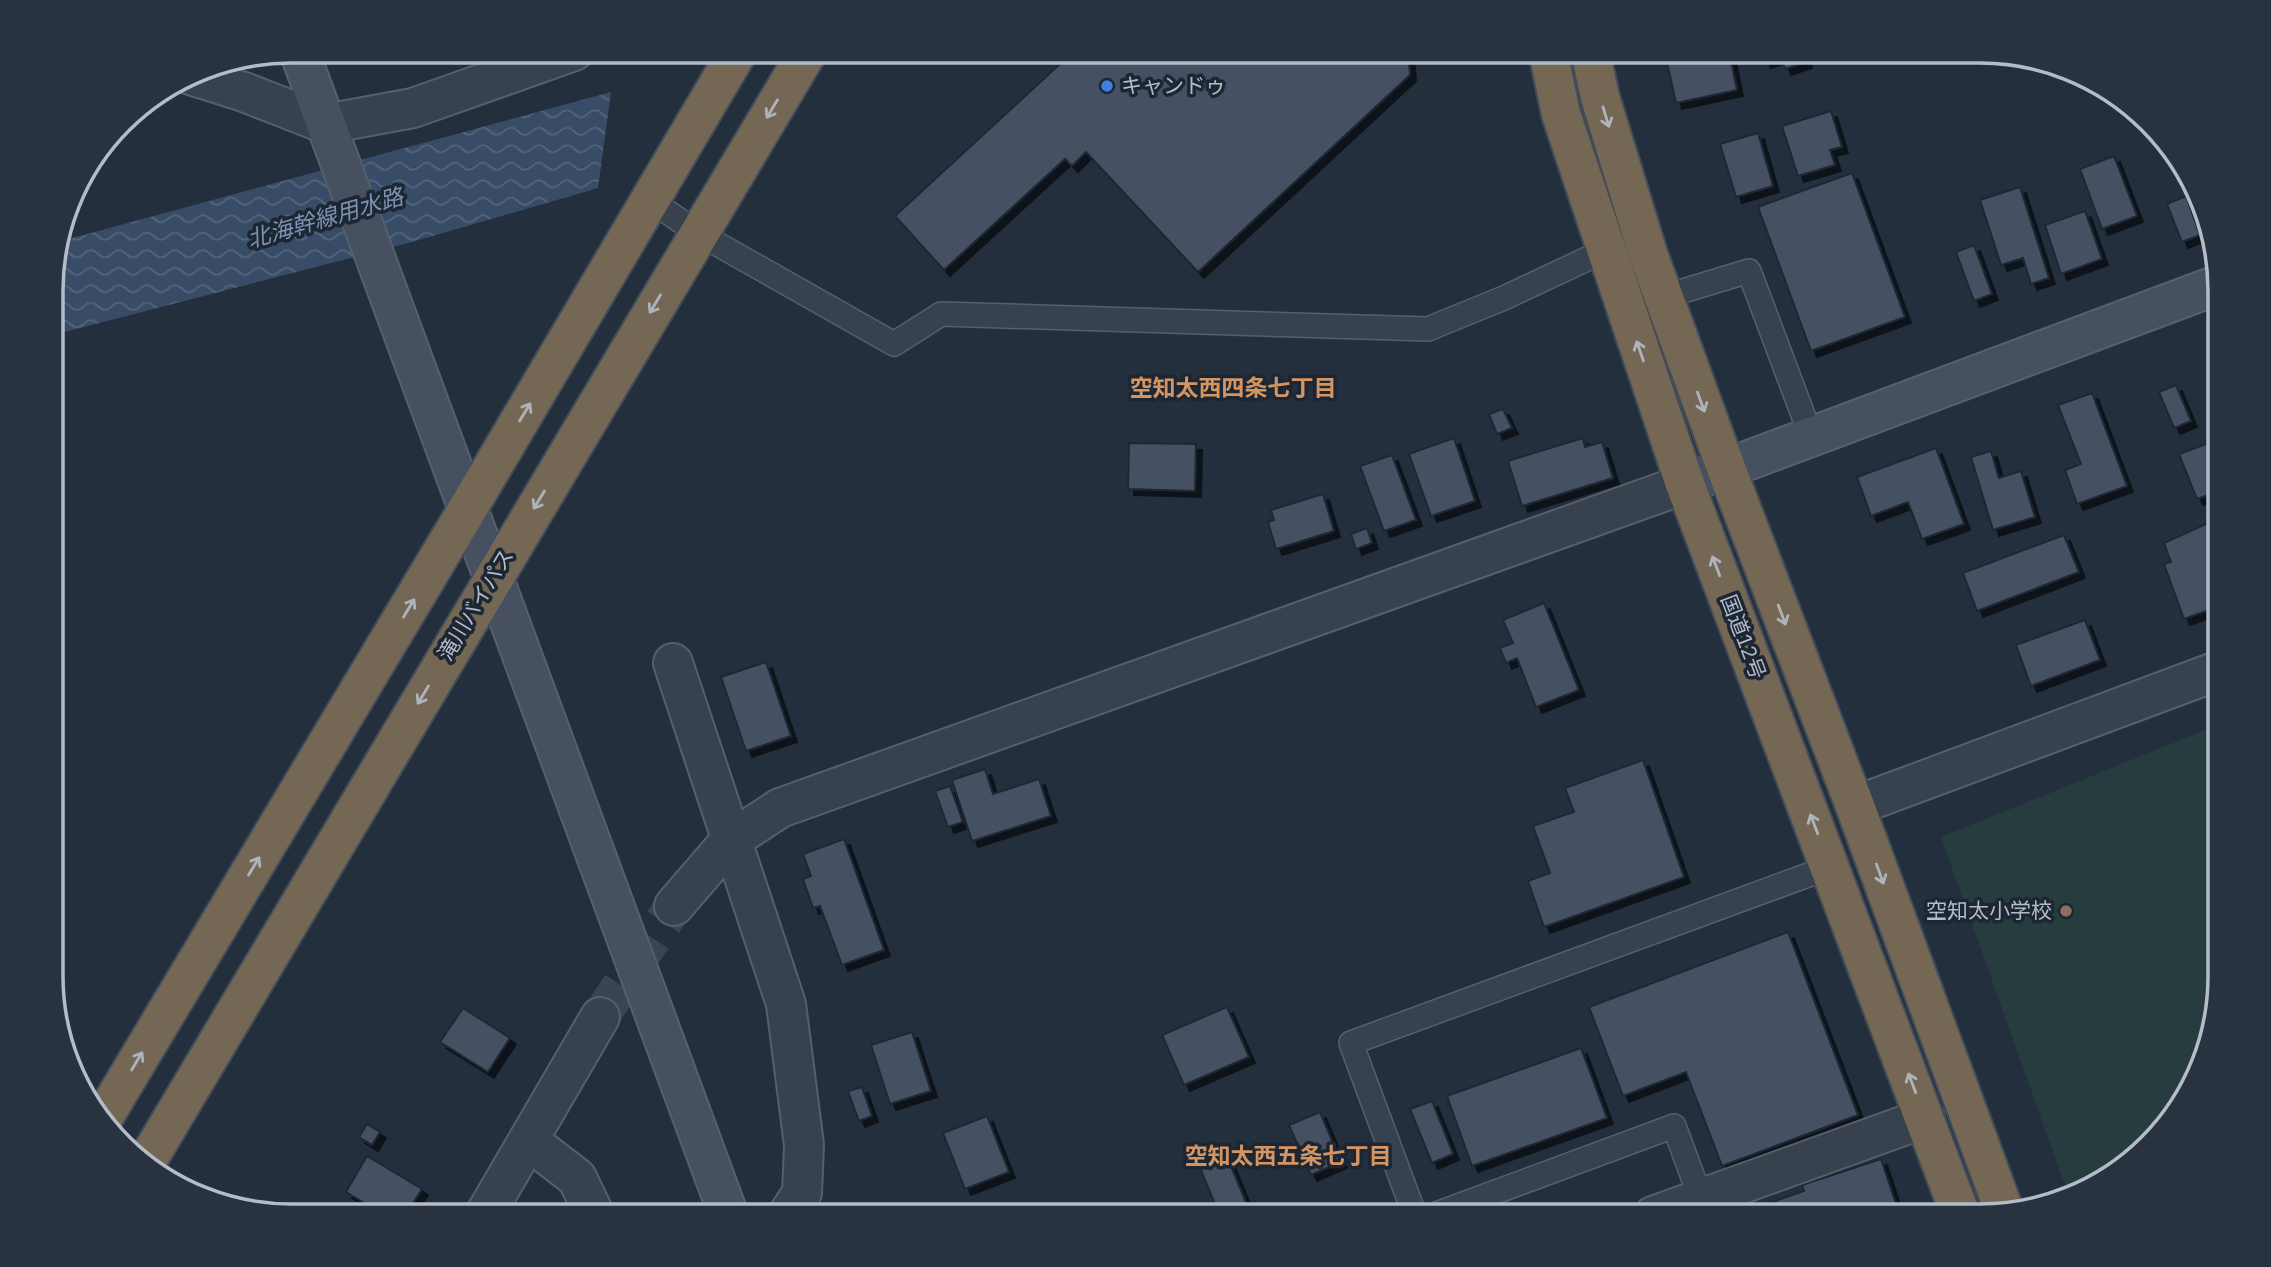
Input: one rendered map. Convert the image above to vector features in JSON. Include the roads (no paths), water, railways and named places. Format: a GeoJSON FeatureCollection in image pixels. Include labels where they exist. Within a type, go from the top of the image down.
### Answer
{"type":"FeatureCollection","features":[{"type":"Feature","properties":{"kind":"highway"},"geometry":{"type":"LineString","coordinates":[[107,1111],[731,63]]}},
{"type":"Feature","properties":{"kind":"highway","name":"滝川バイパス"},"geometry":{"type":"LineString","coordinates":[[150,1155],[801,63]]}},
{"type":"Feature","properties":{"kind":"highway","name":"国道12号"},"geometry":{"type":"LineString","coordinates":[[1551,63],[1562,114],[1685,484],[1957,1204]]}},
{"type":"Feature","properties":{"kind":"highway"},"geometry":{"type":"LineString","coordinates":[[1593,63],[1600,97],[1663,297],[2001,1203]]}},
{"type":"Feature","properties":{"kind":"street"},"geometry":{"type":"LineString","coordinates":[[303,63],[725,1204]]}},
{"type":"Feature","properties":{"kind":"street"},"geometry":{"type":"LineString","coordinates":[[332,141],[413,108],[540,63]]}},
{"type":"Feature","properties":{"kind":"street"},"geometry":{"type":"LineString","coordinates":[[205,80],[244,92],[332,141]]}},
{"type":"Feature","properties":{"kind":"street"},"geometry":{"type":"LineString","coordinates":[[674,906],[730,841],[780,808],[1685,484],[2208,288]]}},
{"type":"Feature","properties":{"kind":"street"},"geometry":{"type":"LineString","coordinates":[[673,663],[786,1004],[804,1145],[802,1193],[795,1204]]}},
{"type":"Feature","properties":{"kind":"street"},"geometry":{"type":"LineString","coordinates":[[1855,806],[2208,674]]}},
{"type":"Feature","properties":{"kind":"street"},"geometry":{"type":"LineString","coordinates":[[491,1204],[600,1017]]}},
{"type":"Feature","properties":{"kind":"street"},"geometry":{"type":"LineString","coordinates":[[1687,1204],[1925,1118]]}},
{"type":"Feature","properties":{"kind":"street"},"geometry":{"type":"LineString","coordinates":[[529,1141],[577,1178],[589,1204]]}},
{"type":"Feature","properties":{"kind":"lane"},"geometry":{"type":"LineString","coordinates":[[650,200],[698,233],[894,344],[941,314],[1428,329],[1504,298],[1606,250]]}},
{"type":"Feature","properties":{"kind":"lane"},"geometry":{"type":"LineString","coordinates":[[1663,297],[1749,271],[1811,436]]}},
{"type":"Feature","properties":{"kind":"lane"},"geometry":{"type":"LineString","coordinates":[[1411,1204],[1351,1044],[1830,867]]}},
{"type":"Feature","properties":{"kind":"lane"},"geometry":{"type":"LineString","coordinates":[[1463,1204],[1674,1126],[1701,1199]]}},
{"type":"Feature","properties":{"kind":"water","name":"北海幹線用水路"},"geometry":{"type":"Polygon","coordinates":[[[611,92],[598,188],[412,242],[63,332],[65,261],[70,239],[611,92]]]}},
{"type":"Feature","properties":{"kind":"tunnel"},"geometry":{"type":"LineString","coordinates":[[600,1017],[674,906]]}},
{"type":"Feature","properties":{"kind":"place","name":"キャンドゥ"},"geometry":{"type":"Point","coordinates":[1107,86]}},
{"type":"Feature","properties":{"kind":"place","name":"空知太小学校"},"geometry":{"type":"Point","coordinates":[2066,911]}},
{"type":"Feature","properties":{"kind":"district","name":"空知太西四条七丁目"},"geometry":{"type":"Point","coordinates":[1233,388]}},
{"type":"Feature","properties":{"kind":"district","name":"空知太西五条七丁目"},"geometry":{"type":"Point","coordinates":[1288,1156]}}]}
